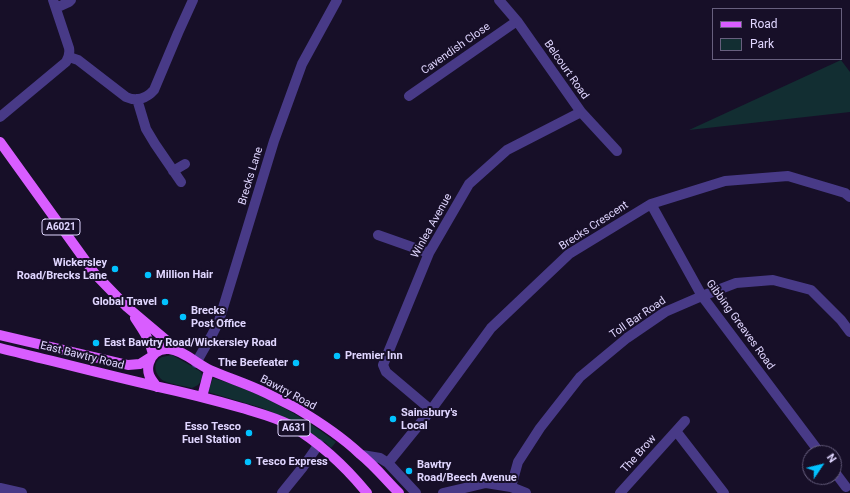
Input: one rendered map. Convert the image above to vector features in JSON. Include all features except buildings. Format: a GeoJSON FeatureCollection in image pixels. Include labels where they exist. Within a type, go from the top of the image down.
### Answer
{"type":"FeatureCollection","features":[{"type":"Feature","properties":{"kind":"main road","name":"A6021"},"geometry":{"type":"LineString","coordinates":[[0,142],[95,274],[127,307],[181,353]]}},
{"type":"Feature","properties":{"kind":"main road","name":"A6021"},"geometry":{"type":"LineString","coordinates":[[127,307],[147,336],[151,346],[152,356]]}},
{"type":"Feature","properties":{"kind":"main road","name":"East Bawtry Road"},"geometry":{"type":"LineString","coordinates":[[0,335],[128,365],[140,364],[152,356]]}},
{"type":"Feature","properties":{"kind":"main road","name":"East Bawtry Road"},"geometry":{"type":"LineString","coordinates":[[0,348],[158,387]]}},
{"type":"Feature","properties":{"kind":"main road","name":"Bawtry Road"},"geometry":{"type":"LineString","coordinates":[[152,356],[157,351],[170,349],[181,353],[209,370],[263,392],[295,408],[339,436],[362,455],[398,493]]}},
{"type":"Feature","properties":{"kind":"main road"},"geometry":{"type":"LineString","coordinates":[[152,356],[147,370],[150,378],[158,387]]}},
{"type":"Feature","properties":{"kind":"main road"},"geometry":{"type":"LineString","coordinates":[[202,397],[209,370]]}},
{"type":"Feature","properties":{"kind":"main road","name":"A631"},"geometry":{"type":"LineString","coordinates":[[158,387],[202,397],[270,416],[290,425],[319,444],[332,455],[367,493]]}},
{"type":"Feature","properties":{"kind":"street"},"geometry":{"type":"LineString","coordinates":[[0,117],[66,62],[70,52],[55,4],[69,2],[71,0]]}},
{"type":"Feature","properties":{"kind":"street"},"geometry":{"type":"LineString","coordinates":[[69,57],[78,60],[126,97],[131,99],[144,98],[154,90],[193,0]]}},
{"type":"Feature","properties":{"kind":"street","name":"Brecks Lane"},"geometry":{"type":"LineString","coordinates":[[196,363],[219,321],[274,141],[302,64],[335,0]]}},
{"type":"Feature","properties":{"kind":"street","name":"Belcourt Road"},"geometry":{"type":"LineString","coordinates":[[499,0],[517,21],[581,112],[617,151]]}},
{"type":"Feature","properties":{"kind":"street","name":"Cavendish Close"},"geometry":{"type":"LineString","coordinates":[[409,96],[517,21]]}},
{"type":"Feature","properties":{"kind":"street"},"geometry":{"type":"LineString","coordinates":[[137,99],[146,129],[181,182]]}},
{"type":"Feature","properties":{"kind":"street","name":"Winlea Avenue"},"geometry":{"type":"LineString","coordinates":[[431,410],[386,372],[383,364],[429,253],[469,184],[507,150],[581,112]]}},
{"type":"Feature","properties":{"kind":"street"},"geometry":{"type":"LineString","coordinates":[[173,171],[185,164]]}},
{"type":"Feature","properties":{"kind":"street","name":"Brecks Crescent"},"geometry":{"type":"LineString","coordinates":[[388,463],[431,410],[491,328],[569,254],[651,204],[725,181],[788,176],[845,194],[850,197]]}},
{"type":"Feature","properties":{"kind":"street","name":"Gibbing Greaves Road"},"geometry":{"type":"LineString","coordinates":[[651,204],[702,296],[814,445]]}},
{"type":"Feature","properties":{"kind":"street"},"geometry":{"type":"LineString","coordinates":[[378,235],[429,253]]}},
{"type":"Feature","properties":{"kind":"street","name":"Toll Bar Road"},"geometry":{"type":"LineString","coordinates":[[511,487],[518,462],[540,428],[580,377],[626,338],[665,312],[736,283],[773,280],[811,290],[841,320],[850,332]]}},
{"type":"Feature","properties":{"kind":"street","name":"The Brow"},"geometry":{"type":"LineString","coordinates":[[620,493],[685,421]]}},
{"type":"Feature","properties":{"kind":"street"},"geometry":{"type":"LineString","coordinates":[[676,431],[724,493]]}},
{"type":"Feature","properties":{"kind":"street"},"geometry":{"type":"LineString","coordinates":[[282,493],[319,444]]}},
{"type":"Feature","properties":{"kind":"street"},"geometry":{"type":"LineString","coordinates":[[362,455],[380,458],[388,463],[416,493]]}},
{"type":"Feature","properties":{"kind":"street"},"geometry":{"type":"LineString","coordinates":[[842,482],[846,487]]}},
{"type":"Feature","properties":{"kind":"street"},"geometry":{"type":"LineString","coordinates":[[443,493],[486,483],[511,487],[526,493]]}},
{"type":"Feature","properties":{"kind":"street"},"geometry":{"type":"LineString","coordinates":[[0,488],[22,493]]}},
{"type":"Feature","properties":{"kind":"green space"},"geometry":{"type":"Polygon","coordinates":[[[841,60],[850,72],[850,112],[689,130],[841,60]]]}},
{"type":"Feature","properties":{"kind":"green space"},"geometry":{"type":"Polygon","coordinates":[[[172,355],[201,372],[203,378],[198,385],[192,388],[174,384],[164,381],[158,376],[155,365],[156,362],[162,357],[172,355]]]}},
{"type":"Feature","properties":{"kind":"green space"},"geometry":{"type":"Polygon","coordinates":[[[213,378],[230,383],[278,404],[308,422],[336,442],[331,448],[307,431],[278,415],[262,408],[208,392],[213,378]]]}},
{"type":"Feature","properties":{"kind":"place","name":"Wickersley Road/Brecks Lane"},"geometry":{"type":"Point","coordinates":[115,269]}},
{"type":"Feature","properties":{"kind":"place","name":"Million Hair"},"geometry":{"type":"Point","coordinates":[148,275]}},
{"type":"Feature","properties":{"kind":"place","name":"Global Travel"},"geometry":{"type":"Point","coordinates":[165,302]}},
{"type":"Feature","properties":{"kind":"place","name":"Brecks Post Office"},"geometry":{"type":"Point","coordinates":[183,317]}},
{"type":"Feature","properties":{"kind":"place","name":"East Bawtry Road/Wickersley Road"},"geometry":{"type":"Point","coordinates":[96,343]}},
{"type":"Feature","properties":{"kind":"place","name":"Premier Inn"},"geometry":{"type":"Point","coordinates":[337,356]}},
{"type":"Feature","properties":{"kind":"place","name":"The Beefeater"},"geometry":{"type":"Point","coordinates":[296,363]}},
{"type":"Feature","properties":{"kind":"place","name":"Sainsbury's Local"},"geometry":{"type":"Point","coordinates":[393,419]}},
{"type":"Feature","properties":{"kind":"place","name":"Esso Tesco Fuel Station"},"geometry":{"type":"Point","coordinates":[249,433]}},
{"type":"Feature","properties":{"kind":"place","name":"Tesco Express"},"geometry":{"type":"Point","coordinates":[248,462]}},
{"type":"Feature","properties":{"kind":"place","name":"Bawtry Road/Beech Avenue"},"geometry":{"type":"Point","coordinates":[409,471]}}]}
